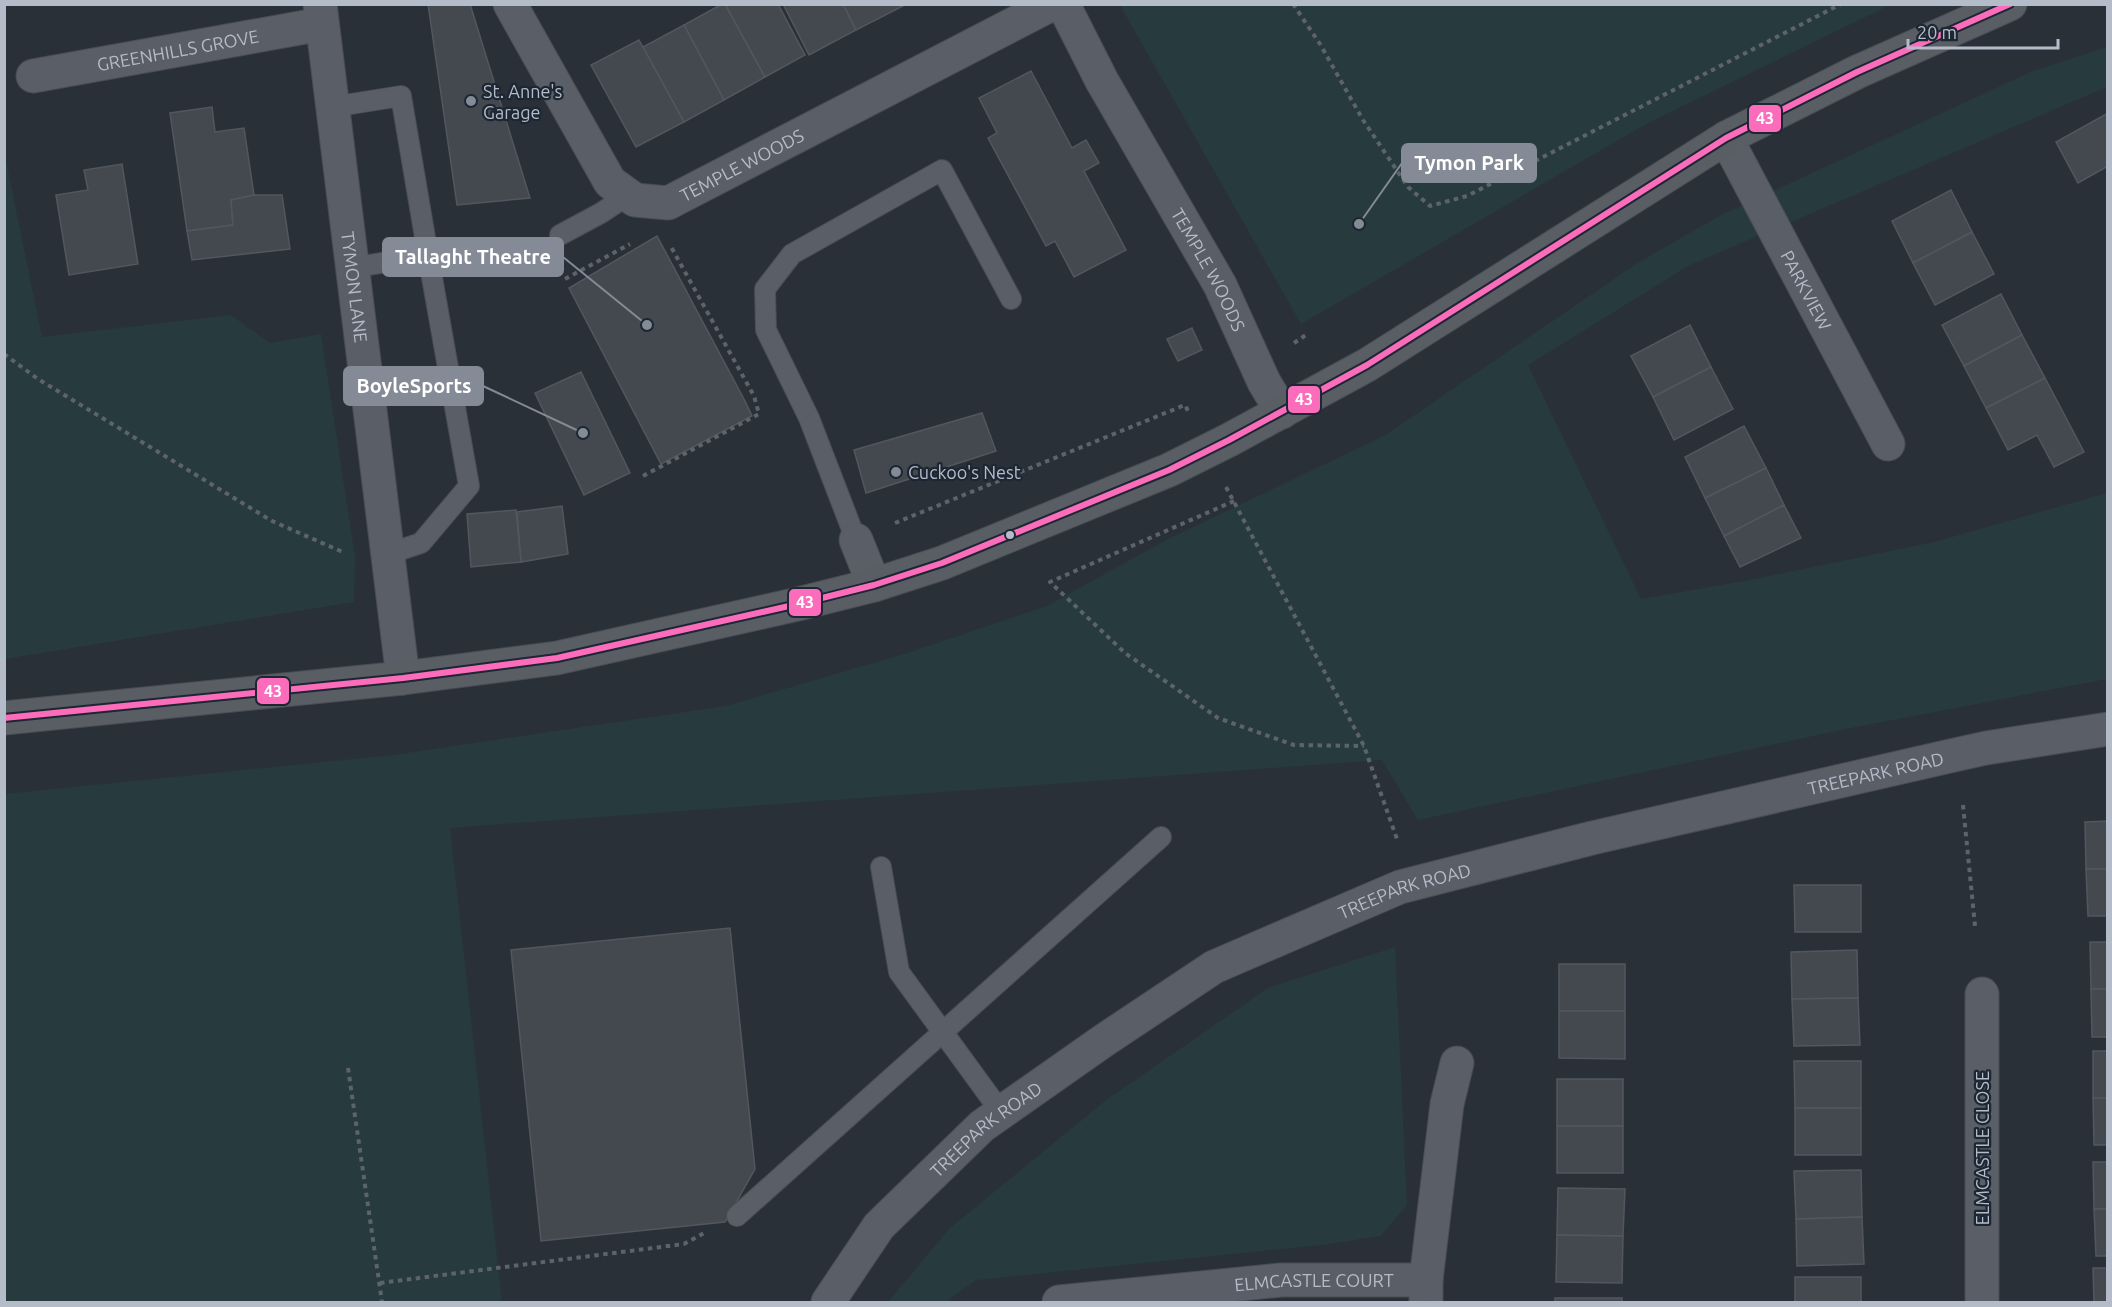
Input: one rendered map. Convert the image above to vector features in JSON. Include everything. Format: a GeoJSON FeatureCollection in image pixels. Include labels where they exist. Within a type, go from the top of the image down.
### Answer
{"type":"FeatureCollection","features":[{"type":"Feature","properties":{"kind":"main road"},"geometry":{"type":"LineString","coordinates":[[4,718],[403,678],[557,658],[798,604],[874,585],[942,563],[1169,470],[1282,412],[1367,365],[1726,138],[1857,72],[2010,4]]}},
{"type":"Feature","properties":{"kind":"street","name":"TEMPLE WOODS"},"geometry":{"type":"LineString","coordinates":[[510,4],[610,182],[635,200],[668,203],[1052,4]]}},
{"type":"Feature","properties":{"kind":"street","name":"TEMPLE WOODS"},"geometry":{"type":"LineString","coordinates":[[1062,4],[1102,81],[1220,285],[1264,382],[1282,412]]}},
{"type":"Feature","properties":{"kind":"street","name":"GREENHILLS GROVE"},"geometry":{"type":"LineString","coordinates":[[33,76],[321,14]]}},
{"type":"Feature","properties":{"kind":"street","name":"TYMON LANE"},"geometry":{"type":"LineString","coordinates":[[321,14],[403,678]]}},
{"type":"Feature","properties":{"kind":"street","name":"PARKVIEW"},"geometry":{"type":"LineString","coordinates":[[1726,138],[1888,444]]}},
{"type":"Feature","properties":{"kind":"street"},"geometry":{"type":"LineString","coordinates":[[856,540],[874,585]]}},
{"type":"Feature","properties":{"kind":"street","name":"TREEPARK ROAD"},"geometry":{"type":"LineString","coordinates":[[828,1302],[879,1226],[982,1126],[1214,966],[1400,887],[1592,837],[1950,756],[1986,748],[2108,729]]}},
{"type":"Feature","properties":{"kind":"street","name":"ELMCASTLE CLOSE"},"geometry":{"type":"LineString","coordinates":[[1982,994],[1982,1302]]}},
{"type":"Feature","properties":{"kind":"street","name":"ELMCASTLE COURT"},"geometry":{"type":"LineString","coordinates":[[1059,1302],[1281,1280],[1426,1292],[1447,1104],[1457,1063]]}},
{"type":"Feature","properties":{"kind":"lane"},"geometry":{"type":"LineString","coordinates":[[332,106],[401,96],[469,486],[421,543],[388,554]]}},
{"type":"Feature","properties":{"kind":"lane"},"geometry":{"type":"LineString","coordinates":[[856,540],[809,418],[766,330],[765,289],[792,254],[942,170],[1011,299]]}},
{"type":"Feature","properties":{"kind":"lane"},"geometry":{"type":"LineString","coordinates":[[560,235],[601,213],[628,195]]}},
{"type":"Feature","properties":{"kind":"lane"},"geometry":{"type":"LineString","coordinates":[[352,267],[428,255]]}},
{"type":"Feature","properties":{"kind":"lane"},"geometry":{"type":"LineString","coordinates":[[736,1216],[1161,837]]}},
{"type":"Feature","properties":{"kind":"lane"},"geometry":{"type":"LineString","coordinates":[[881,867],[899,972],[1001,1113]]}},
{"type":"Feature","properties":{"kind":"path"},"geometry":{"type":"LineString","coordinates":[[1293,4],[1320,44],[1363,120],[1408,187],[1430,206],[1467,196],[1841,4]]}},
{"type":"Feature","properties":{"kind":"path"},"geometry":{"type":"LineString","coordinates":[[565,279],[632,243]]}},
{"type":"Feature","properties":{"kind":"path"},"geometry":{"type":"LineString","coordinates":[[643,476],[759,414],[754,396],[670,244]]}},
{"type":"Feature","properties":{"kind":"path"},"geometry":{"type":"LineString","coordinates":[[4,354],[38,379],[272,521],[355,557]]}},
{"type":"Feature","properties":{"kind":"path"},"geometry":{"type":"LineString","coordinates":[[890,525],[1185,405],[1192,419]]}},
{"type":"Feature","properties":{"kind":"path"},"geometry":{"type":"LineString","coordinates":[[1224,484],[1364,746],[1400,848]]}},
{"type":"Feature","properties":{"kind":"path"},"geometry":{"type":"LineString","coordinates":[[1234,501],[1050,582],[1125,653],[1218,718],[1294,746],[1364,746]]}},
{"type":"Feature","properties":{"kind":"path"},"geometry":{"type":"LineString","coordinates":[[1964,805],[1976,926]]}},
{"type":"Feature","properties":{"kind":"path"},"geometry":{"type":"LineString","coordinates":[[348,1068],[382,1302]]}},
{"type":"Feature","properties":{"kind":"path"},"geometry":{"type":"LineString","coordinates":[[380,1283],[684,1244],[736,1216]]}},
{"type":"Feature","properties":{"kind":"green space"},"geometry":{"type":"Polygon","coordinates":[[[1120,5],[1890,5],[1648,123],[1301,324],[1120,5]]]}},
{"type":"Feature","properties":{"kind":"green space"},"geometry":{"type":"Polygon","coordinates":[[[2107,47],[2107,87],[1690,265],[1528,365],[1641,599],[1750,580],[1934,542],[2107,493],[2107,679],[1846,729],[1418,820],[1382,760],[450,828],[502,1302],[5,1302],[4,794],[393,755],[726,706],[901,655],[1047,606],[1168,539],[1384,436],[1636,264],[1721,215],[2033,71],[2107,47]]]}},
{"type":"Feature","properties":{"kind":"green space"},"geometry":{"type":"Polygon","coordinates":[[[4,151],[42,337],[231,315],[270,343],[321,334],[355,557],[354,602],[5,659],[4,151]]]}},
{"type":"Feature","properties":{"kind":"green space"},"geometry":{"type":"Polygon","coordinates":[[[1395,947],[1407,1205],[1381,1236],[1322,1245],[976,1280],[949,1299],[950,1302],[888,1302],[950,1228],[1105,1101],[1268,988],[1395,947]]]}},
{"type":"Feature","properties":{"kind":"building","name":"St. Anne's Garage"},"geometry":{"type":"Polygon","coordinates":[[[428,4],[470,4],[530,198],[457,205],[428,4]]]}},
{"type":"Feature","properties":{"kind":"building"},"geometry":{"type":"Polygon","coordinates":[[[725,4],[765,77],[724,100],[684,25],[725,4]]]}},
{"type":"Feature","properties":{"kind":"building"},"geometry":{"type":"Polygon","coordinates":[[[725,4],[778,4],[805,55],[765,77],[725,4]]]}},
{"type":"Feature","properties":{"kind":"building"},"geometry":{"type":"Polygon","coordinates":[[[783,4],[843,4],[856,30],[809,55],[783,4]]]}},
{"type":"Feature","properties":{"kind":"building"},"geometry":{"type":"Polygon","coordinates":[[[843,4],[902,4],[903,6],[856,30],[843,4]]]}},
{"type":"Feature","properties":{"kind":"building"},"geometry":{"type":"Polygon","coordinates":[[[684,25],[724,100],[684,122],[643,47],[684,25]]]}},
{"type":"Feature","properties":{"kind":"building"},"geometry":{"type":"Polygon","coordinates":[[[639,40],[684,122],[636,147],[591,65],[639,40]]]}},
{"type":"Feature","properties":{"kind":"building"},"geometry":{"type":"Polygon","coordinates":[[[1031,71],[1072,148],[1086,140],[1099,163],[1084,171],[1126,250],[1074,277],[1055,241],[1046,246],[988,138],[997,133],[979,98],[1031,71]]]}},
{"type":"Feature","properties":{"kind":"building"},"geometry":{"type":"Polygon","coordinates":[[[212,107],[215,132],[244,128],[254,195],[231,200],[233,225],[187,231],[170,113],[212,107]]]}},
{"type":"Feature","properties":{"kind":"building"},"geometry":{"type":"Polygon","coordinates":[[[2108,113],[2108,166],[2078,183],[2056,142],[2108,113]]]}},
{"type":"Feature","properties":{"kind":"building"},"geometry":{"type":"Polygon","coordinates":[[[122,164],[138,264],[69,275],[56,195],[88,190],[84,170],[122,164]]]}},
{"type":"Feature","properties":{"kind":"building"},"geometry":{"type":"Polygon","coordinates":[[[1951,190],[1972,232],[1913,263],[1892,221],[1951,190]]]}},
{"type":"Feature","properties":{"kind":"building"},"geometry":{"type":"Polygon","coordinates":[[[254,195],[282,195],[290,249],[192,260],[187,231],[233,225],[231,200],[254,195]]]}},
{"type":"Feature","properties":{"kind":"building"},"geometry":{"type":"Polygon","coordinates":[[[1972,232],[1994,274],[1935,305],[1913,263],[1972,232]]]}},
{"type":"Feature","properties":{"kind":"building"},"geometry":{"type":"Polygon","coordinates":[[[657,236],[752,416],[661,464],[569,288],[657,236]]]}},
{"type":"Feature","properties":{"kind":"building"},"geometry":{"type":"Polygon","coordinates":[[[2001,294],[2022,335],[1964,366],[1942,325],[2001,294]]]}},
{"type":"Feature","properties":{"kind":"building"},"geometry":{"type":"Polygon","coordinates":[[[1690,325],[1711,367],[1653,397],[1631,356],[1690,325]]]}},
{"type":"Feature","properties":{"kind":"building"},"geometry":{"type":"Polygon","coordinates":[[[1192,328],[1202,350],[1178,361],[1167,339],[1192,328]]]}},
{"type":"Feature","properties":{"kind":"building"},"geometry":{"type":"Polygon","coordinates":[[[2022,335],[2045,378],[1986,408],[1964,366],[2022,335]]]}},
{"type":"Feature","properties":{"kind":"building"},"geometry":{"type":"Polygon","coordinates":[[[1711,367],[1733,409],[1674,440],[1653,397],[1711,367]]]}},
{"type":"Feature","properties":{"kind":"building"},"geometry":{"type":"Polygon","coordinates":[[[581,372],[630,473],[584,495],[535,393],[581,372]]]}},
{"type":"Feature","properties":{"kind":"building"},"geometry":{"type":"Polygon","coordinates":[[[2045,378],[2084,452],[2054,467],[2037,435],[2008,450],[1986,408],[2045,378]]]}},
{"type":"Feature","properties":{"kind":"building","name":"Cuckoo's Nest"},"geometry":{"type":"Polygon","coordinates":[[[982,413],[996,451],[866,493],[854,450],[982,413]]]}},
{"type":"Feature","properties":{"kind":"building"},"geometry":{"type":"Polygon","coordinates":[[[1744,426],[1766,468],[1705,498],[1685,457],[1744,426]]]}},
{"type":"Feature","properties":{"kind":"building"},"geometry":{"type":"Polygon","coordinates":[[[1766,468],[1784,505],[1724,536],[1705,498],[1766,468]]]}},
{"type":"Feature","properties":{"kind":"building"},"geometry":{"type":"Polygon","coordinates":[[[1784,505],[1801,538],[1740,567],[1724,536],[1784,505]]]}},
{"type":"Feature","properties":{"kind":"building"},"geometry":{"type":"Polygon","coordinates":[[[562,506],[568,554],[521,562],[517,512],[562,506]]]}},
{"type":"Feature","properties":{"kind":"building"},"geometry":{"type":"Polygon","coordinates":[[[516,510],[521,562],[471,567],[467,514],[516,510]]]}},
{"type":"Feature","properties":{"kind":"building"},"geometry":{"type":"Polygon","coordinates":[[[2108,821],[2108,869],[2086,869],[2085,822],[2108,821]]]}},
{"type":"Feature","properties":{"kind":"building"},"geometry":{"type":"Polygon","coordinates":[[[2086,869],[2108,869],[2108,916],[2088,916],[2086,869]]]}},
{"type":"Feature","properties":{"kind":"building"},"geometry":{"type":"Polygon","coordinates":[[[1794,885],[1861,885],[1861,932],[1795,932],[1794,885]]]}},
{"type":"Feature","properties":{"kind":"building"},"geometry":{"type":"Polygon","coordinates":[[[730,928],[755,1169],[725,1222],[541,1241],[511,950],[730,928]]]}},
{"type":"Feature","properties":{"kind":"building"},"geometry":{"type":"Polygon","coordinates":[[[2090,942],[2108,942],[2108,989],[2091,989],[2090,942]]]}},
{"type":"Feature","properties":{"kind":"building"},"geometry":{"type":"Polygon","coordinates":[[[1857,950],[1858,998],[1792,999],[1791,952],[1857,950]]]}},
{"type":"Feature","properties":{"kind":"building"},"geometry":{"type":"Polygon","coordinates":[[[1559,964],[1625,964],[1625,1011],[1559,1011],[1559,964]]]}},
{"type":"Feature","properties":{"kind":"building"},"geometry":{"type":"Polygon","coordinates":[[[2091,989],[2108,989],[2108,1037],[2092,1037],[2091,989]]]}},
{"type":"Feature","properties":{"kind":"building"},"geometry":{"type":"Polygon","coordinates":[[[1858,998],[1860,1045],[1794,1046],[1792,999],[1858,998]]]}},
{"type":"Feature","properties":{"kind":"building"},"geometry":{"type":"Polygon","coordinates":[[[1559,1011],[1625,1011],[1625,1059],[1559,1058],[1559,1011]]]}},
{"type":"Feature","properties":{"kind":"building"},"geometry":{"type":"Polygon","coordinates":[[[2093,1051],[2108,1051],[2108,1098],[2093,1098],[2093,1051]]]}},
{"type":"Feature","properties":{"kind":"building"},"geometry":{"type":"Polygon","coordinates":[[[1794,1061],[1861,1061],[1861,1108],[1795,1108],[1794,1061]]]}},
{"type":"Feature","properties":{"kind":"building"},"geometry":{"type":"Polygon","coordinates":[[[1557,1079],[1623,1079],[1623,1126],[1557,1126],[1557,1079]]]}},
{"type":"Feature","properties":{"kind":"building"},"geometry":{"type":"Polygon","coordinates":[[[2093,1098],[2108,1098],[2108,1145],[2094,1145],[2093,1098]]]}},
{"type":"Feature","properties":{"kind":"building"},"geometry":{"type":"Polygon","coordinates":[[[1795,1108],[1861,1108],[1861,1155],[1795,1155],[1795,1108]]]}},
{"type":"Feature","properties":{"kind":"building"},"geometry":{"type":"Polygon","coordinates":[[[1557,1126],[1623,1126],[1623,1173],[1557,1173],[1557,1126]]]}},
{"type":"Feature","properties":{"kind":"building"},"geometry":{"type":"Polygon","coordinates":[[[2093,1162],[2108,1162],[2108,1209],[2094,1209],[2093,1162]]]}},
{"type":"Feature","properties":{"kind":"building"},"geometry":{"type":"Polygon","coordinates":[[[1861,1170],[1862,1217],[1796,1219],[1794,1171],[1861,1170]]]}},
{"type":"Feature","properties":{"kind":"building"},"geometry":{"type":"Polygon","coordinates":[[[1558,1188],[1625,1189],[1623,1236],[1557,1235],[1558,1188]]]}},
{"type":"Feature","properties":{"kind":"building"},"geometry":{"type":"Polygon","coordinates":[[[2094,1209],[2108,1209],[2108,1256],[2096,1256],[2094,1209]]]}},
{"type":"Feature","properties":{"kind":"building"},"geometry":{"type":"Polygon","coordinates":[[[1862,1217],[1864,1264],[1797,1266],[1796,1219],[1862,1217]]]}},
{"type":"Feature","properties":{"kind":"building"},"geometry":{"type":"Polygon","coordinates":[[[1557,1235],[1623,1236],[1622,1283],[1556,1282],[1557,1235]]]}},
{"type":"Feature","properties":{"kind":"building"},"geometry":{"type":"Polygon","coordinates":[[[2093,1268],[2108,1268],[2108,1302],[2094,1302],[2093,1268]]]}},
{"type":"Feature","properties":{"kind":"building"},"geometry":{"type":"Polygon","coordinates":[[[1795,1277],[1861,1277],[1861,1302],[1795,1302],[1795,1277]]]}},
{"type":"Feature","properties":{"kind":"building"},"geometry":{"type":"Polygon","coordinates":[[[1555,1298],[1622,1298],[1622,1302],[1555,1302],[1555,1298]]]}},
{"type":"Feature","properties":{"kind":"transit line","name":"43"},"geometry":{"type":"LineString","coordinates":[[4,718],[403,678],[557,658],[798,604],[874,585],[942,563],[1169,470],[1229,440],[1367,365],[1726,138],[1857,72],[2010,4]]}},
{"type":"Feature","properties":{"kind":"place","name":"St. Anne's Garage"},"geometry":{"type":"Point","coordinates":[471,101]}},
{"type":"Feature","properties":{"kind":"place","name":"Tymon Park"},"geometry":{"type":"Point","coordinates":[1359,224]}},
{"type":"Feature","properties":{"kind":"place","name":"Tallaght Theatre"},"geometry":{"type":"Point","coordinates":[647,325]}},
{"type":"Feature","properties":{"kind":"place","name":"BoyleSports"},"geometry":{"type":"Point","coordinates":[583,433]}},
{"type":"Feature","properties":{"kind":"place","name":"Cuckoo's Nest"},"geometry":{"type":"Point","coordinates":[896,472]}}]}
